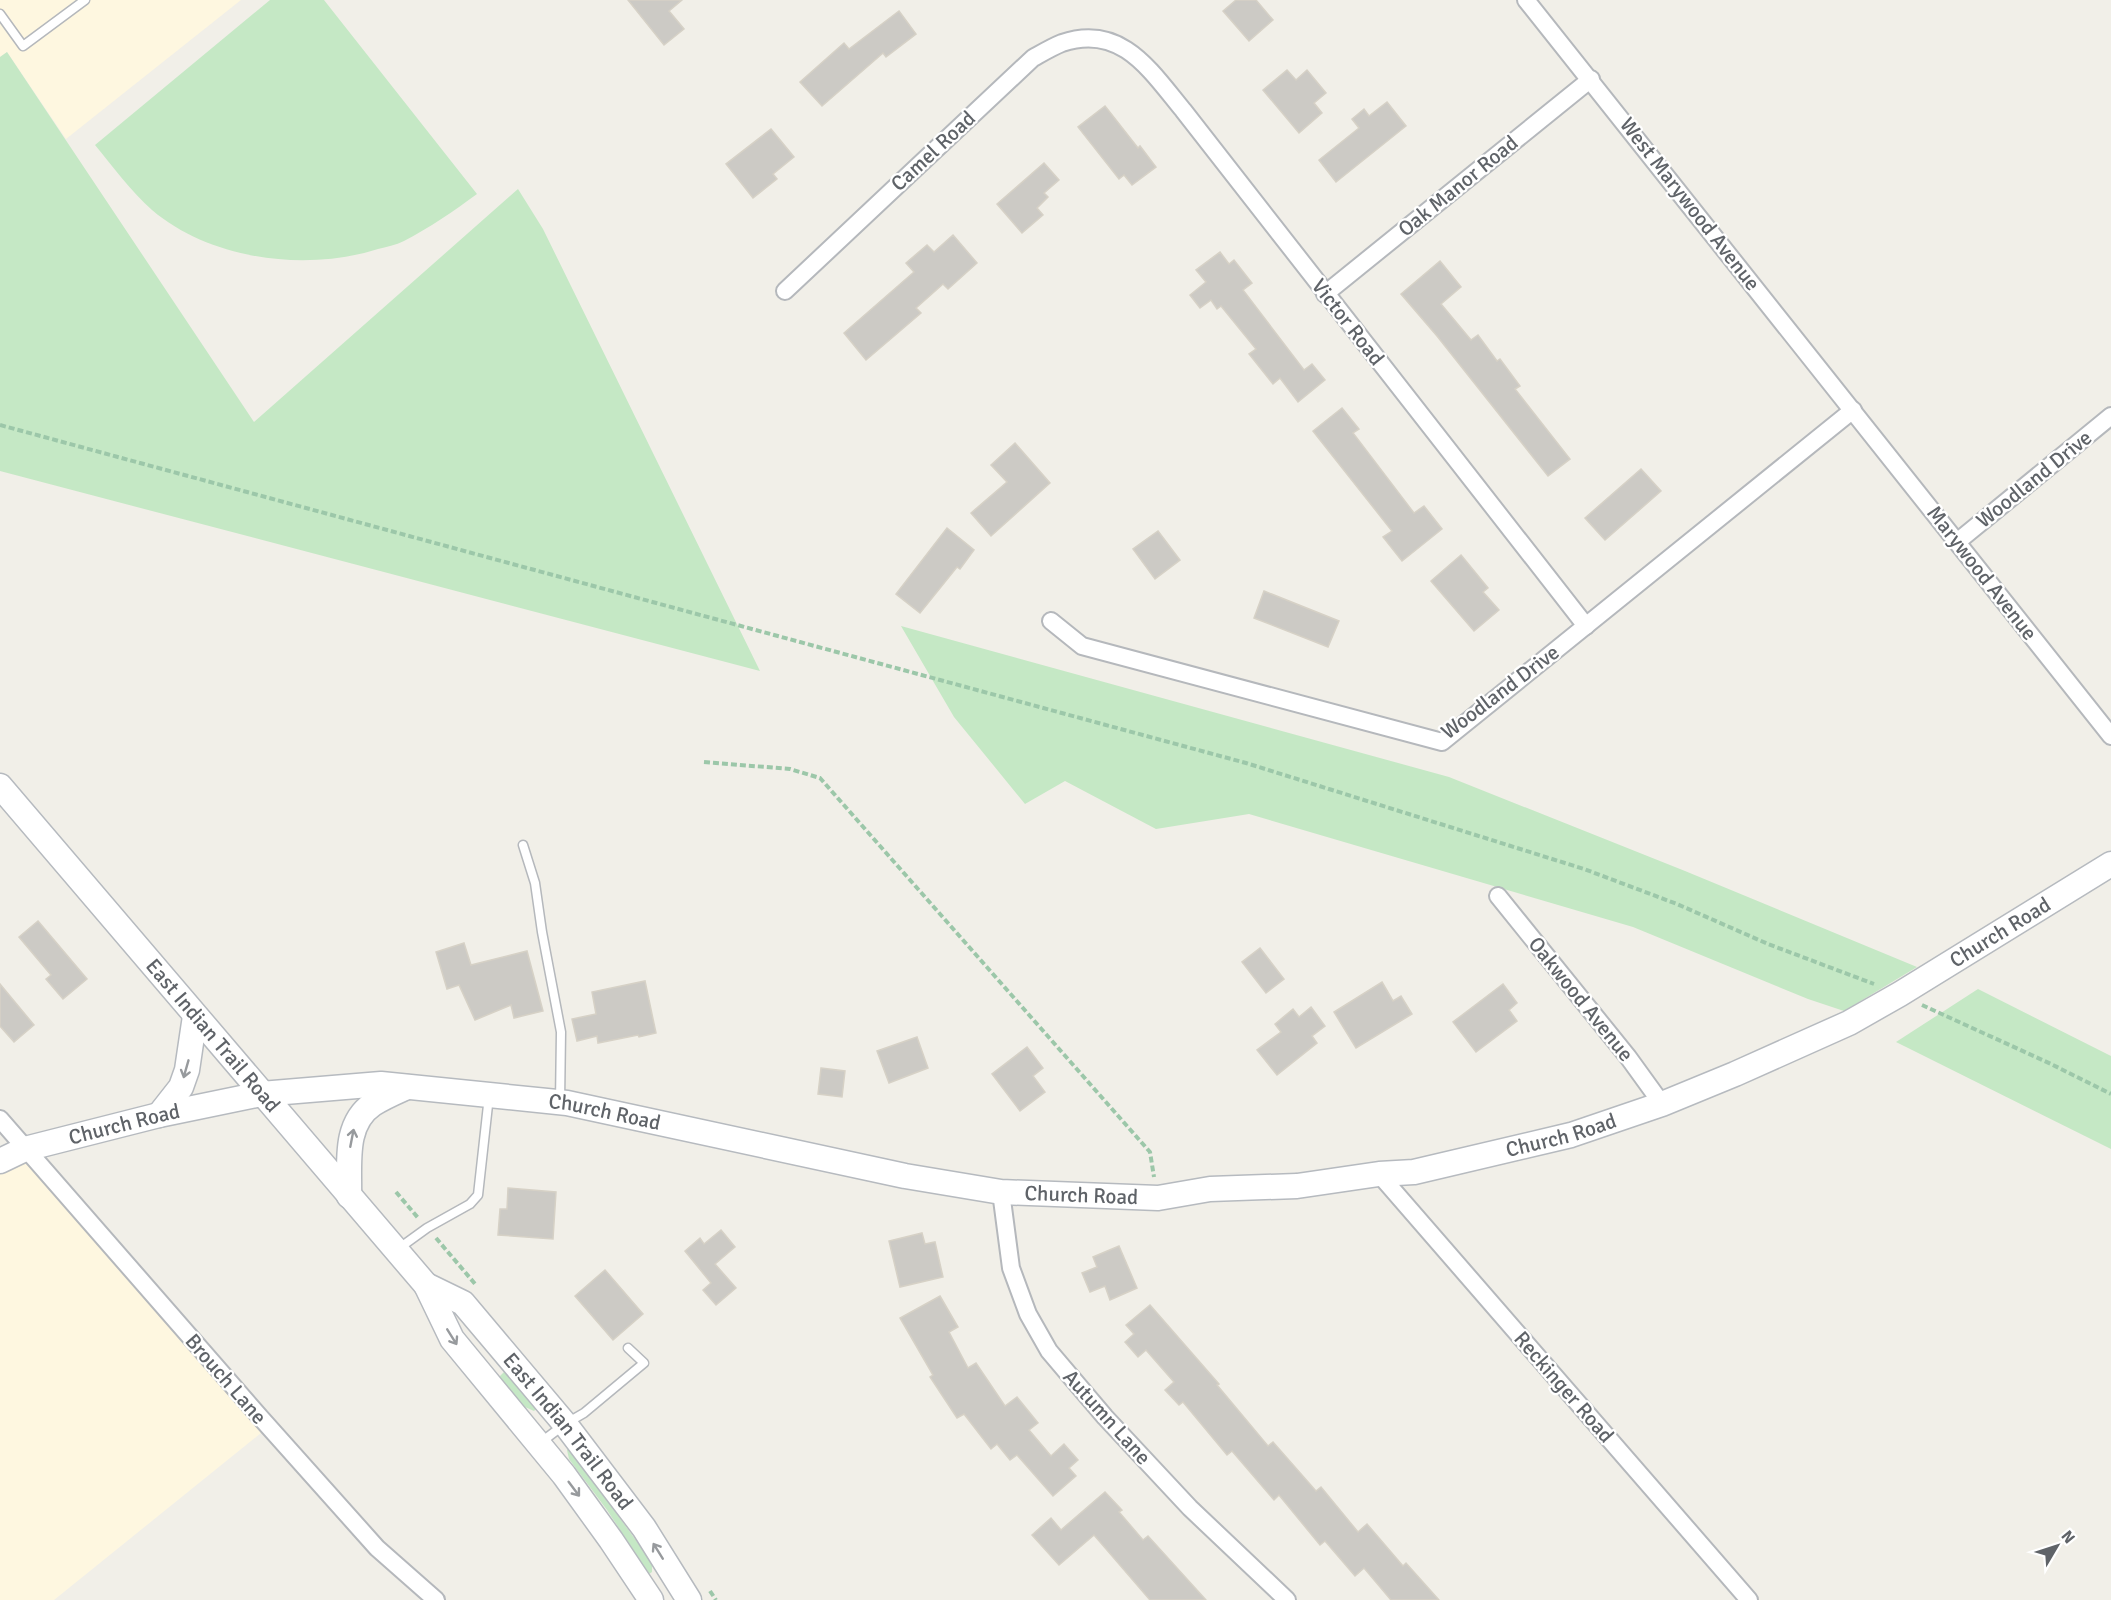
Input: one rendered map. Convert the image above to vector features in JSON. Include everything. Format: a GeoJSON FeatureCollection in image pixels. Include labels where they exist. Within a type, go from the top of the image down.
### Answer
{"type":"FeatureCollection","features":[{"type":"Feature","properties":{"kind":"street","name":"West Marywood Avenue"},"geometry":{"type":"LineString","coordinates":[[1526,0],[1853,410]]}},
{"type":"Feature","properties":{"kind":"street","name":"Camel Road"},"geometry":{"type":"LineString","coordinates":[[785,291],[1033,58],[1060,44],[1083,38],[1095,38]]}},
{"type":"Feature","properties":{"kind":"street","name":"Victor Road"},"geometry":{"type":"LineString","coordinates":[[1095,38],[1125,48],[1148,66],[1586,626]]}},
{"type":"Feature","properties":{"kind":"street","name":"Oak Manor Road"},"geometry":{"type":"LineString","coordinates":[[1325,294],[1590,79]]}},
{"type":"Feature","properties":{"kind":"street","name":"Marywood Avenue"},"geometry":{"type":"LineString","coordinates":[[1853,410],[2111,736]]}},
{"type":"Feature","properties":{"kind":"street","name":"Woodland Drive"},"geometry":{"type":"LineString","coordinates":[[1051,621],[1082,646],[1443,742],[1853,410]]}},
{"type":"Feature","properties":{"kind":"street","name":"Woodland Drive"},"geometry":{"type":"LineString","coordinates":[[1957,542],[2111,416]]}},
{"type":"Feature","properties":{"kind":"street","name":"East Indian Trail Road"},"geometry":{"type":"LineString","coordinates":[[0,786],[426,1285],[452,1339],[540,1444],[593,1514],[651,1600]]}},
{"type":"Feature","properties":{"kind":"street","name":"Church Road"},"geometry":{"type":"LineString","coordinates":[[0,1161],[25,1149],[159,1115],[261,1094],[381,1084],[560,1102],[905,1176],[1001,1192],[1158,1198],[1210,1189],[1297,1186],[1379,1174],[1414,1172],[1571,1135],[1662,1104],[1848,1023],[1900,994],[2111,864]]}},
{"type":"Feature","properties":{"kind":"street","name":"Oakwood Avenue"},"geometry":{"type":"LineString","coordinates":[[1498,896],[1628,1057],[1662,1104]]}},
{"type":"Feature","properties":{"kind":"street"},"geometry":{"type":"LineString","coordinates":[[159,1115],[181,1087],[187,1070],[195,1016]]}},
{"type":"Feature","properties":{"kind":"street"},"geometry":{"type":"LineString","coordinates":[[349,1196],[351,1136],[358,1118],[373,1104],[409,1086]]}},
{"type":"Feature","properties":{"kind":"street","name":"Brouch Lane"},"geometry":{"type":"LineString","coordinates":[[0,1119],[260,1418],[377,1548],[436,1600]]}},
{"type":"Feature","properties":{"kind":"street","name":"Reckinger Road"},"geometry":{"type":"LineString","coordinates":[[1379,1174],[1749,1600]]}},
{"type":"Feature","properties":{"kind":"street","name":"Autumn Lane"},"geometry":{"type":"LineString","coordinates":[[1001,1192],[1011,1268],[1028,1314],[1049,1351],[1105,1417],[1190,1508],[1287,1600]]}},
{"type":"Feature","properties":{"kind":"street","name":"East Indian Trail Road"},"geometry":{"type":"LineString","coordinates":[[426,1285],[463,1303],[565,1424],[644,1528],[684,1592]]}},
{"type":"Feature","properties":{"kind":"street"},"geometry":{"type":"LineString","coordinates":[[656,1600],[684,1592]]}},
{"type":"Feature","properties":{"kind":"lane"},"geometry":{"type":"LineString","coordinates":[[0,14],[23,46],[85,0]]}},
{"type":"Feature","properties":{"kind":"lane"},"geometry":{"type":"LineString","coordinates":[[523,845],[535,883],[561,1032],[560,1102]]}},
{"type":"Feature","properties":{"kind":"lane"},"geometry":{"type":"LineString","coordinates":[[396,1250],[427,1228],[470,1204],[478,1195],[489,1095]]}},
{"type":"Feature","properties":{"kind":"lane"},"geometry":{"type":"LineString","coordinates":[[540,1444],[565,1424],[584,1413],[644,1363],[628,1348]]}},
{"type":"Feature","properties":{"kind":"path"},"geometry":{"type":"LineString","coordinates":[[0,425],[1246,763],[1584,869],[1677,904],[1768,944],[1900,994],[2052,1064],[2111,1095]]}},
{"type":"Feature","properties":{"kind":"path"},"geometry":{"type":"LineString","coordinates":[[704,762],[790,769],[820,778],[1150,1152],[1158,1198]]}},
{"type":"Feature","properties":{"kind":"shaded area"},"geometry":{"type":"Polygon","coordinates":[[[0,0],[241,0],[66,139],[7,52],[0,57],[0,0]]]}},
{"type":"Feature","properties":{"kind":"shaded area"},"geometry":{"type":"Polygon","coordinates":[[[23,1156],[261,1433],[54,1600],[0,1600],[0,1168],[23,1156]]]}},
{"type":"Feature","properties":{"kind":"green space"},"geometry":{"type":"Polygon","coordinates":[[[270,0],[324,0],[477,194],[432,225],[401,242],[350,256],[321,260],[260,257],[230,250],[176,227],[152,210],[129,187],[95,145],[270,0]]]}},
{"type":"Feature","properties":{"kind":"green space"},"geometry":{"type":"Polygon","coordinates":[[[7,52],[254,422],[518,189],[543,229],[760,671],[0,471],[0,57],[7,52]]]}},
{"type":"Feature","properties":{"kind":"green space"},"geometry":{"type":"Polygon","coordinates":[[[901,626],[1449,777],[1917,967],[1844,1011],[1808,999],[1633,927],[1249,814],[1156,829],[1065,781],[1025,804],[954,717],[901,626]]]}},
{"type":"Feature","properties":{"kind":"green space"},"geometry":{"type":"Polygon","coordinates":[[[1978,989],[2111,1056],[2111,1149],[1896,1042],[1978,989]]]}},
{"type":"Feature","properties":{"kind":"green space"},"geometry":{"type":"Polygon","coordinates":[[[504,1372],[537,1408],[534,1411],[525,1407],[499,1377],[504,1372]]]}},
{"type":"Feature","properties":{"kind":"green space"},"geometry":{"type":"Polygon","coordinates":[[[569,1448],[648,1557],[652,1564],[652,1572],[649,1574],[607,1510],[569,1459],[567,1450],[569,1448]]]}},
{"type":"Feature","properties":{"kind":"building"},"geometry":{"type":"Polygon","coordinates":[[[628,0],[682,0],[669,11],[684,29],[664,45],[628,0]]]}},
{"type":"Feature","properties":{"kind":"building"},"geometry":{"type":"Polygon","coordinates":[[[1236,0],[1256,0],[1273,20],[1249,41],[1223,11],[1236,0]]]}},
{"type":"Feature","properties":{"kind":"building"},"geometry":{"type":"Polygon","coordinates":[[[899,11],[916,34],[886,57],[883,53],[822,106],[800,82],[844,43],[849,49],[899,11]]]}},
{"type":"Feature","properties":{"kind":"building"},"geometry":{"type":"Polygon","coordinates":[[[1287,70],[1296,80],[1307,70],[1326,93],[1314,103],[1322,113],[1299,133],[1263,90],[1287,70]]]}},
{"type":"Feature","properties":{"kind":"building"},"geometry":{"type":"Polygon","coordinates":[[[1387,102],[1406,126],[1336,182],[1319,160],[1359,128],[1352,119],[1364,109],[1369,116],[1387,102]]]}},
{"type":"Feature","properties":{"kind":"building"},"geometry":{"type":"Polygon","coordinates":[[[1105,106],[1156,167],[1132,185],[1124,175],[1119,179],[1078,127],[1105,106]]]}},
{"type":"Feature","properties":{"kind":"building"},"geometry":{"type":"Polygon","coordinates":[[[771,129],[794,157],[773,174],[777,179],[753,198],[726,164],[771,129]]]}},
{"type":"Feature","properties":{"kind":"building"},"geometry":{"type":"Polygon","coordinates":[[[1044,163],[1059,180],[1044,193],[1048,197],[1037,208],[1043,215],[1022,233],[997,204],[1044,163]]]}},
{"type":"Feature","properties":{"kind":"building"},"geometry":{"type":"Polygon","coordinates":[[[953,235],[977,263],[948,289],[943,284],[916,308],[921,313],[866,360],[844,333],[914,272],[906,263],[927,245],[934,252],[953,235]]]}},
{"type":"Feature","properties":{"kind":"building"},"geometry":{"type":"Polygon","coordinates":[[[1220,252],[1229,264],[1234,260],[1252,283],[1243,290],[1304,370],[1312,364],[1325,380],[1298,402],[1280,378],[1273,384],[1249,354],[1256,349],[1221,306],[1217,309],[1211,300],[1200,308],[1190,295],[1206,282],[1196,270],[1220,252]]]}},
{"type":"Feature","properties":{"kind":"building"},"geometry":{"type":"Polygon","coordinates":[[[1440,261],[1461,287],[1441,304],[1471,340],[1478,335],[1497,361],[1500,359],[1520,386],[1515,389],[1570,459],[1548,476],[1401,294],[1440,261]]]}},
{"type":"Feature","properties":{"kind":"building"},"geometry":{"type":"Polygon","coordinates":[[[1342,408],[1359,429],[1353,433],[1414,513],[1424,506],[1442,529],[1402,561],[1383,537],[1392,531],[1313,431],[1342,408]]]}},
{"type":"Feature","properties":{"kind":"building"},"geometry":{"type":"Polygon","coordinates":[[[1015,443],[1050,483],[991,536],[971,513],[1007,482],[991,465],[1015,443]]]}},
{"type":"Feature","properties":{"kind":"building"},"geometry":{"type":"Polygon","coordinates":[[[1641,469],[1661,491],[1605,540],[1585,518],[1641,469]]]}},
{"type":"Feature","properties":{"kind":"building"},"geometry":{"type":"Polygon","coordinates":[[[947,528],[974,550],[960,569],[957,567],[920,613],[896,594],[947,528]]]}},
{"type":"Feature","properties":{"kind":"building"},"geometry":{"type":"Polygon","coordinates":[[[1158,531],[1180,560],[1155,579],[1133,549],[1158,531]]]}},
{"type":"Feature","properties":{"kind":"building"},"geometry":{"type":"Polygon","coordinates":[[[1461,555],[1488,588],[1483,592],[1499,610],[1474,631],[1431,581],[1461,555]]]}},
{"type":"Feature","properties":{"kind":"building"},"geometry":{"type":"Polygon","coordinates":[[[1264,591],[1339,621],[1328,647],[1254,618],[1264,591]]]}},
{"type":"Feature","properties":{"kind":"building"},"geometry":{"type":"Polygon","coordinates":[[[38,921],[87,979],[63,999],[46,979],[51,975],[19,937],[38,921]]]}},
{"type":"Feature","properties":{"kind":"building"},"geometry":{"type":"Polygon","coordinates":[[[464,943],[471,965],[527,951],[543,1011],[514,1018],[511,1005],[475,1020],[459,985],[447,989],[436,952],[464,943]]]}},
{"type":"Feature","properties":{"kind":"building"},"geometry":{"type":"Polygon","coordinates":[[[1260,948],[1284,979],[1266,993],[1242,962],[1260,948]]]}},
{"type":"Feature","properties":{"kind":"building"},"geometry":{"type":"Polygon","coordinates":[[[645,981],[656,1033],[598,1043],[597,1036],[577,1041],[572,1019],[596,1014],[592,992],[645,981]]]}},
{"type":"Feature","properties":{"kind":"building"},"geometry":{"type":"Polygon","coordinates":[[[1382,982],[1393,1001],[1401,996],[1412,1014],[1356,1048],[1334,1012],[1382,982]]]}},
{"type":"Feature","properties":{"kind":"building"},"geometry":{"type":"Polygon","coordinates":[[[0,984],[34,1025],[14,1042],[0,1026],[0,984]]]}},
{"type":"Feature","properties":{"kind":"building"},"geometry":{"type":"Polygon","coordinates":[[[1503,984],[1517,1003],[1509,1010],[1517,1021],[1476,1052],[1453,1022],[1503,984]]]}},
{"type":"Feature","properties":{"kind":"building"},"geometry":{"type":"Polygon","coordinates":[[[1311,1007],[1325,1026],[1312,1036],[1317,1043],[1277,1075],[1257,1050],[1281,1032],[1275,1024],[1293,1009],[1299,1017],[1311,1007]]]}},
{"type":"Feature","properties":{"kind":"building"},"geometry":{"type":"Polygon","coordinates":[[[917,1037],[928,1068],[889,1083],[877,1051],[917,1037]]]}},
{"type":"Feature","properties":{"kind":"building"},"geometry":{"type":"Polygon","coordinates":[[[1027,1047],[1043,1068],[1033,1076],[1045,1092],[1020,1111],[992,1074],[1027,1047]]]}},
{"type":"Feature","properties":{"kind":"building"},"geometry":{"type":"Polygon","coordinates":[[[821,1068],[845,1071],[842,1097],[818,1094],[821,1068]]]}},
{"type":"Feature","properties":{"kind":"building"},"geometry":{"type":"Polygon","coordinates":[[[508,1188],[556,1192],[553,1239],[498,1235],[500,1209],[507,1209],[508,1188]]]}},
{"type":"Feature","properties":{"kind":"building"},"geometry":{"type":"Polygon","coordinates":[[[721,1230],[735,1247],[715,1264],[736,1288],[716,1305],[703,1290],[711,1283],[685,1251],[700,1238],[704,1244],[721,1230]]]}},
{"type":"Feature","properties":{"kind":"building"},"geometry":{"type":"Polygon","coordinates":[[[922,1233],[925,1244],[935,1242],[943,1277],[900,1287],[889,1241],[922,1233]]]}},
{"type":"Feature","properties":{"kind":"building"},"geometry":{"type":"Polygon","coordinates":[[[1119,1246],[1137,1288],[1110,1300],[1105,1286],[1090,1292],[1082,1273],[1097,1267],[1093,1257],[1119,1246]]]}},
{"type":"Feature","properties":{"kind":"building"},"geometry":{"type":"Polygon","coordinates":[[[605,1270],[643,1314],[613,1340],[575,1296],[605,1270]]]}},
{"type":"Feature","properties":{"kind":"building"},"geometry":{"type":"Polygon","coordinates":[[[940,1296],[958,1327],[949,1332],[968,1368],[976,1363],[1005,1406],[1017,1397],[1038,1423],[1029,1430],[1051,1456],[1064,1444],[1078,1460],[1069,1468],[1076,1476],[1053,1496],[1017,1455],[1010,1460],[997,1444],[991,1449],[964,1414],[957,1418],[930,1377],[933,1375],[900,1318],[940,1296]]]}},
{"type":"Feature","properties":{"kind":"building"},"geometry":{"type":"Polygon","coordinates":[[[1150,1305],[1219,1384],[1217,1385],[1268,1446],[1273,1442],[1316,1491],[1321,1487],[1358,1532],[1367,1524],[1403,1566],[1406,1563],[1439,1600],[1391,1600],[1364,1568],[1355,1576],[1325,1541],[1320,1545],[1279,1495],[1274,1500],[1232,1451],[1227,1455],[1183,1402],[1179,1405],[1165,1390],[1174,1382],[1146,1350],[1138,1357],[1125,1342],[1134,1334],[1126,1325],[1150,1305]]]}},
{"type":"Feature","properties":{"kind":"building"},"geometry":{"type":"Polygon","coordinates":[[[1105,1492],[1122,1510],[1119,1512],[1143,1540],[1148,1536],[1206,1600],[1150,1600],[1094,1535],[1059,1565],[1032,1535],[1051,1518],[1061,1530],[1105,1492]]]}}]}
